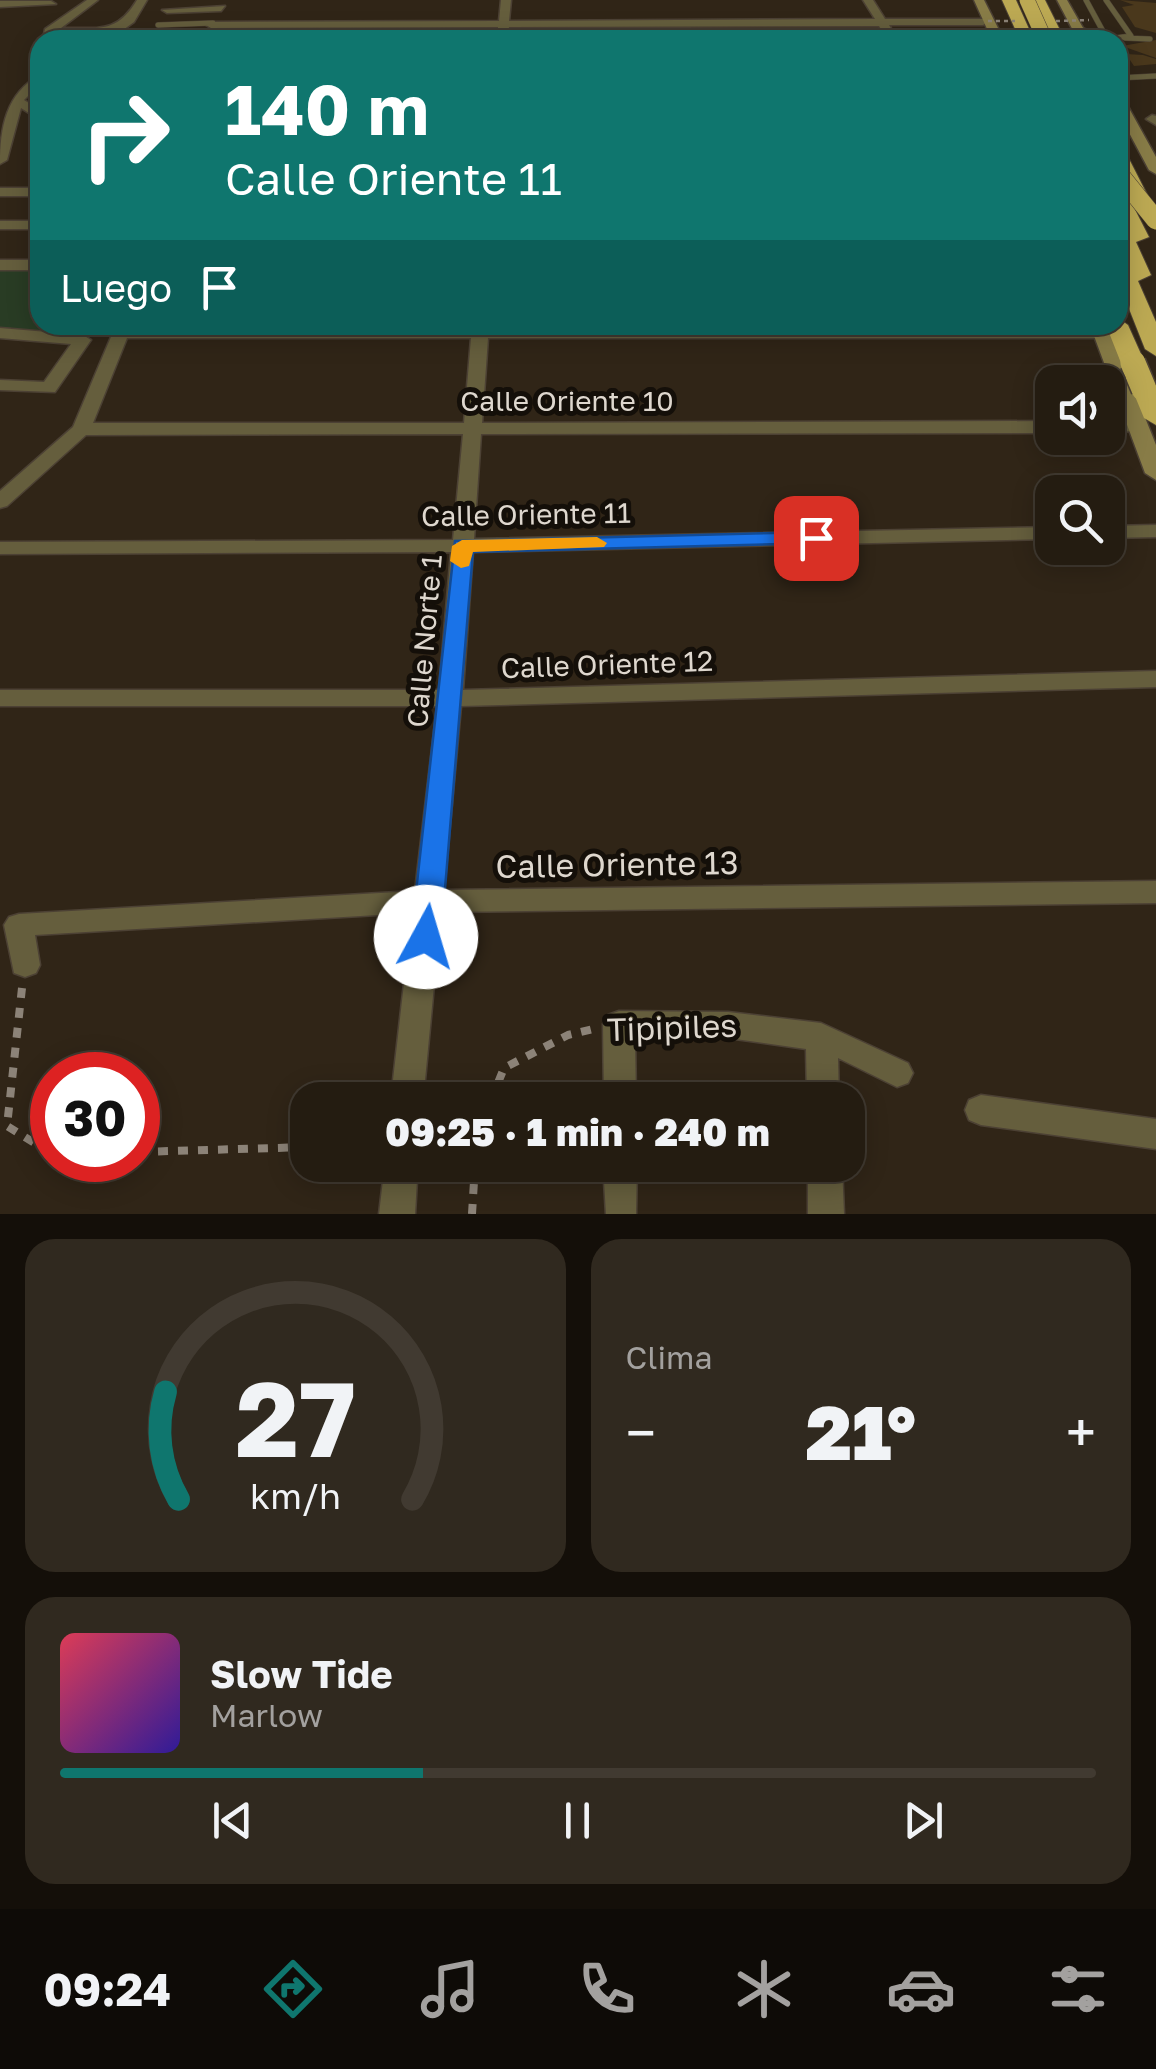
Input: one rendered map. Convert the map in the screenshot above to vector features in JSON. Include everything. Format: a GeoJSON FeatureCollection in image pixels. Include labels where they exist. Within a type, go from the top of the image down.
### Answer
{"type":"FeatureCollection","features":[{"type":"Feature","properties":{"kind":"highway"},"geometry":{"type":"LineString","coordinates":[[1008,0],[1034,30]]}},
{"type":"Feature","properties":{"kind":"highway"},"geometry":{"type":"LineString","coordinates":[[1008,0],[1022,30]]}},
{"type":"Feature","properties":{"kind":"highway"},"geometry":{"type":"LineString","coordinates":[[1018,0],[1028,24]]}},
{"type":"Feature","properties":{"kind":"highway"},"geometry":{"type":"LineString","coordinates":[[1027,0],[1038,30]]}},
{"type":"Feature","properties":{"kind":"highway"},"geometry":{"type":"LineString","coordinates":[[1041,30],[1042,0]]}},
{"type":"Feature","properties":{"kind":"highway"},"geometry":{"type":"LineString","coordinates":[[1042,0],[1076,30]]}},
{"type":"Feature","properties":{"kind":"highway"},"geometry":{"type":"LineString","coordinates":[[1042,0],[1054,30]]}},
{"type":"Feature","properties":{"kind":"highway"},"geometry":{"type":"LineString","coordinates":[[1128,174],[1156,229]]}},
{"type":"Feature","properties":{"kind":"highway"},"geometry":{"type":"LineString","coordinates":[[1128,185],[1156,220]]}},
{"type":"Feature","properties":{"kind":"highway"},"geometry":{"type":"LineString","coordinates":[[1128,214],[1156,271]]}},
{"type":"Feature","properties":{"kind":"highway"},"geometry":{"type":"LineString","coordinates":[[1128,245],[1156,308]]}},
{"type":"Feature","properties":{"kind":"highway"},"geometry":{"type":"LineString","coordinates":[[1128,281],[1156,348]]}},
{"type":"Feature","properties":{"kind":"highway"},"geometry":{"type":"LineString","coordinates":[[1109,335],[1147,422]]}},
{"type":"Feature","properties":{"kind":"main road"},"geometry":{"type":"LineString","coordinates":[[979,0],[993,30]]}},
{"type":"Feature","properties":{"kind":"main road"},"geometry":{"type":"LineString","coordinates":[[1063,0],[1078,30]]}},
{"type":"Feature","properties":{"kind":"main road"},"geometry":{"type":"LineString","coordinates":[[1128,118],[1156,170]]}},
{"type":"Feature","properties":{"kind":"main road"},"geometry":{"type":"LineString","coordinates":[[1147,422],[1156,473]]}},
{"type":"Feature","properties":{"kind":"street"},"geometry":{"type":"LineString","coordinates":[[54,30],[94,0]]}},
{"type":"Feature","properties":{"kind":"street"},"geometry":{"type":"LineString","coordinates":[[118,30],[142,0]]}},
{"type":"Feature","properties":{"kind":"street"},"geometry":{"type":"LineString","coordinates":[[503,30],[506,0]]}},
{"type":"Feature","properties":{"kind":"street"},"geometry":{"type":"LineString","coordinates":[[868,0],[888,30]]}},
{"type":"Feature","properties":{"kind":"street"},"geometry":{"type":"LineString","coordinates":[[0,4],[51,4]]}},
{"type":"Feature","properties":{"kind":"street"},"geometry":{"type":"LineString","coordinates":[[167,10],[224,4]]}},
{"type":"Feature","properties":{"kind":"street"},"geometry":{"type":"LineString","coordinates":[[208,30],[224,4]]}},
{"type":"Feature","properties":{"kind":"street"},"geometry":{"type":"LineString","coordinates":[[212,24],[983,22]]}},
{"type":"Feature","properties":{"kind":"street"},"geometry":{"type":"LineString","coordinates":[[0,160],[17,100],[30,88]]}},
{"type":"Feature","properties":{"kind":"street"},"geometry":{"type":"LineString","coordinates":[[17,100],[30,109]]}},
{"type":"Feature","properties":{"kind":"street"},"geometry":{"type":"LineString","coordinates":[[0,192],[30,192]]}},
{"type":"Feature","properties":{"kind":"street"},"geometry":{"type":"LineString","coordinates":[[0,225],[30,225]]}},
{"type":"Feature","properties":{"kind":"street"},"geometry":{"type":"LineString","coordinates":[[0,265],[30,265]]}},
{"type":"Feature","properties":{"kind":"street"},"geometry":{"type":"LineString","coordinates":[[0,333],[83,340],[49,388],[0,385]]}},
{"type":"Feature","properties":{"kind":"street"},"geometry":{"type":"LineString","coordinates":[[0,502],[81,429],[120,335]]}},
{"type":"Feature","properties":{"kind":"street","name":"Calle Norte 1"},"geometry":{"type":"LineString","coordinates":[[409,1080],[450,698],[481,335]]}},
{"type":"Feature","properties":{"kind":"street","name":"Calle Oriente 10"},"geometry":{"type":"LineString","coordinates":[[81,429],[1035,427]]}},
{"type":"Feature","properties":{"kind":"street"},"geometry":{"type":"LineString","coordinates":[[1125,531],[1156,530]]}},
{"type":"Feature","properties":{"kind":"street","name":"Calle Oriente 11"},"geometry":{"type":"LineString","coordinates":[[0,548],[462,546],[1035,533]]}},
{"type":"Feature","properties":{"kind":"street","name":"Calle Oriente 12"},"geometry":{"type":"LineString","coordinates":[[0,698],[450,698],[1156,680]]}},
{"type":"Feature","properties":{"kind":"street","name":"Calle Oriente 13"},"geometry":{"type":"LineString","coordinates":[[25,965],[19,924],[430,902],[1156,892]]}},
{"type":"Feature","properties":{"kind":"street"},"geometry":{"type":"LineString","coordinates":[[619,1024],[620,1082]]}},
{"type":"Feature","properties":{"kind":"street","name":"Tipipiles"},"geometry":{"type":"LineString","coordinates":[[619,1024],[755,1025],[821,1036],[860,1049],[897,1073]]}},
{"type":"Feature","properties":{"kind":"street"},"geometry":{"type":"LineString","coordinates":[[821,1036],[822,1082]]}},
{"type":"Feature","properties":{"kind":"street"},"geometry":{"type":"LineString","coordinates":[[982,1110],[1156,1134]]}},
{"type":"Feature","properties":{"kind":"street"},"geometry":{"type":"LineString","coordinates":[[620,1182],[621,1208]]}},
{"type":"Feature","properties":{"kind":"street"},"geometry":{"type":"LineString","coordinates":[[825,1182],[826,1214]]}},
{"type":"Feature","properties":{"kind":"lane"},"geometry":{"type":"LineString","coordinates":[[1086,0],[1103,30]]}},
{"type":"Feature","properties":{"kind":"lane"},"geometry":{"type":"LineString","coordinates":[[1106,0],[1127,30]]}},
{"type":"Feature","properties":{"kind":"lane"},"geometry":{"type":"LineString","coordinates":[[1111,7],[1122,14]]}},
{"type":"Feature","properties":{"kind":"lane"},"geometry":{"type":"LineString","coordinates":[[168,30],[173,24]]}},
{"type":"Feature","properties":{"kind":"lane"},"geometry":{"type":"LineString","coordinates":[[158,25],[212,24]]}},
{"type":"Feature","properties":{"kind":"lane"},"geometry":{"type":"LineString","coordinates":[[1128,38],[1150,39]]}},
{"type":"Feature","properties":{"kind":"lane"},"geometry":{"type":"LineString","coordinates":[[1128,69],[1156,73]]}},
{"type":"Feature","properties":{"kind":"lane"},"geometry":{"type":"LineString","coordinates":[[1128,77],[1156,73]]}},
{"type":"Feature","properties":{"kind":"path"},"geometry":{"type":"LineString","coordinates":[[25,965],[7,1126],[30,1140]]}},
{"type":"Feature","properties":{"kind":"path","name":"Tipipiles"},"geometry":{"type":"LineString","coordinates":[[499,1082],[504,1068],[568,1035],[619,1024]]}},
{"type":"Feature","properties":{"kind":"path"},"geometry":{"type":"LineString","coordinates":[[160,1151],[290,1148]]}},
{"type":"Feature","properties":{"kind":"path"},"geometry":{"type":"LineString","coordinates":[[472,1214],[473,1182]]}},
{"type":"Feature","properties":{"kind":"green space"},"geometry":{"type":"Polygon","coordinates":[[[0,270],[30,271],[30,330],[0,328],[0,270]]]}},
{"type":"Feature","properties":{"kind":"building"},"geometry":{"type":"Polygon","coordinates":[[[1120,0],[1156,3],[1156,33],[1135,27],[1122,7],[1134,5],[1120,0]]]}},
{"type":"Feature","properties":{"kind":"building"},"geometry":{"type":"Polygon","coordinates":[[[1156,40],[1156,58],[1128,48],[1128,45],[1156,40]]]}},
{"type":"Feature","properties":{"kind":"building"},"geometry":{"type":"Polygon","coordinates":[[[1128,54],[1156,59],[1156,64],[1134,66],[1128,54]]]}},
{"type":"Feature","properties":{"kind":"slow traffic"},"geometry":{"type":"LineString","coordinates":[[461,561],[462,546],[597,543]]}},
{"type":"Feature","properties":{"kind":"route"},"geometry":{"type":"LineString","coordinates":[[426,937],[462,546],[816,538]]}}]}
